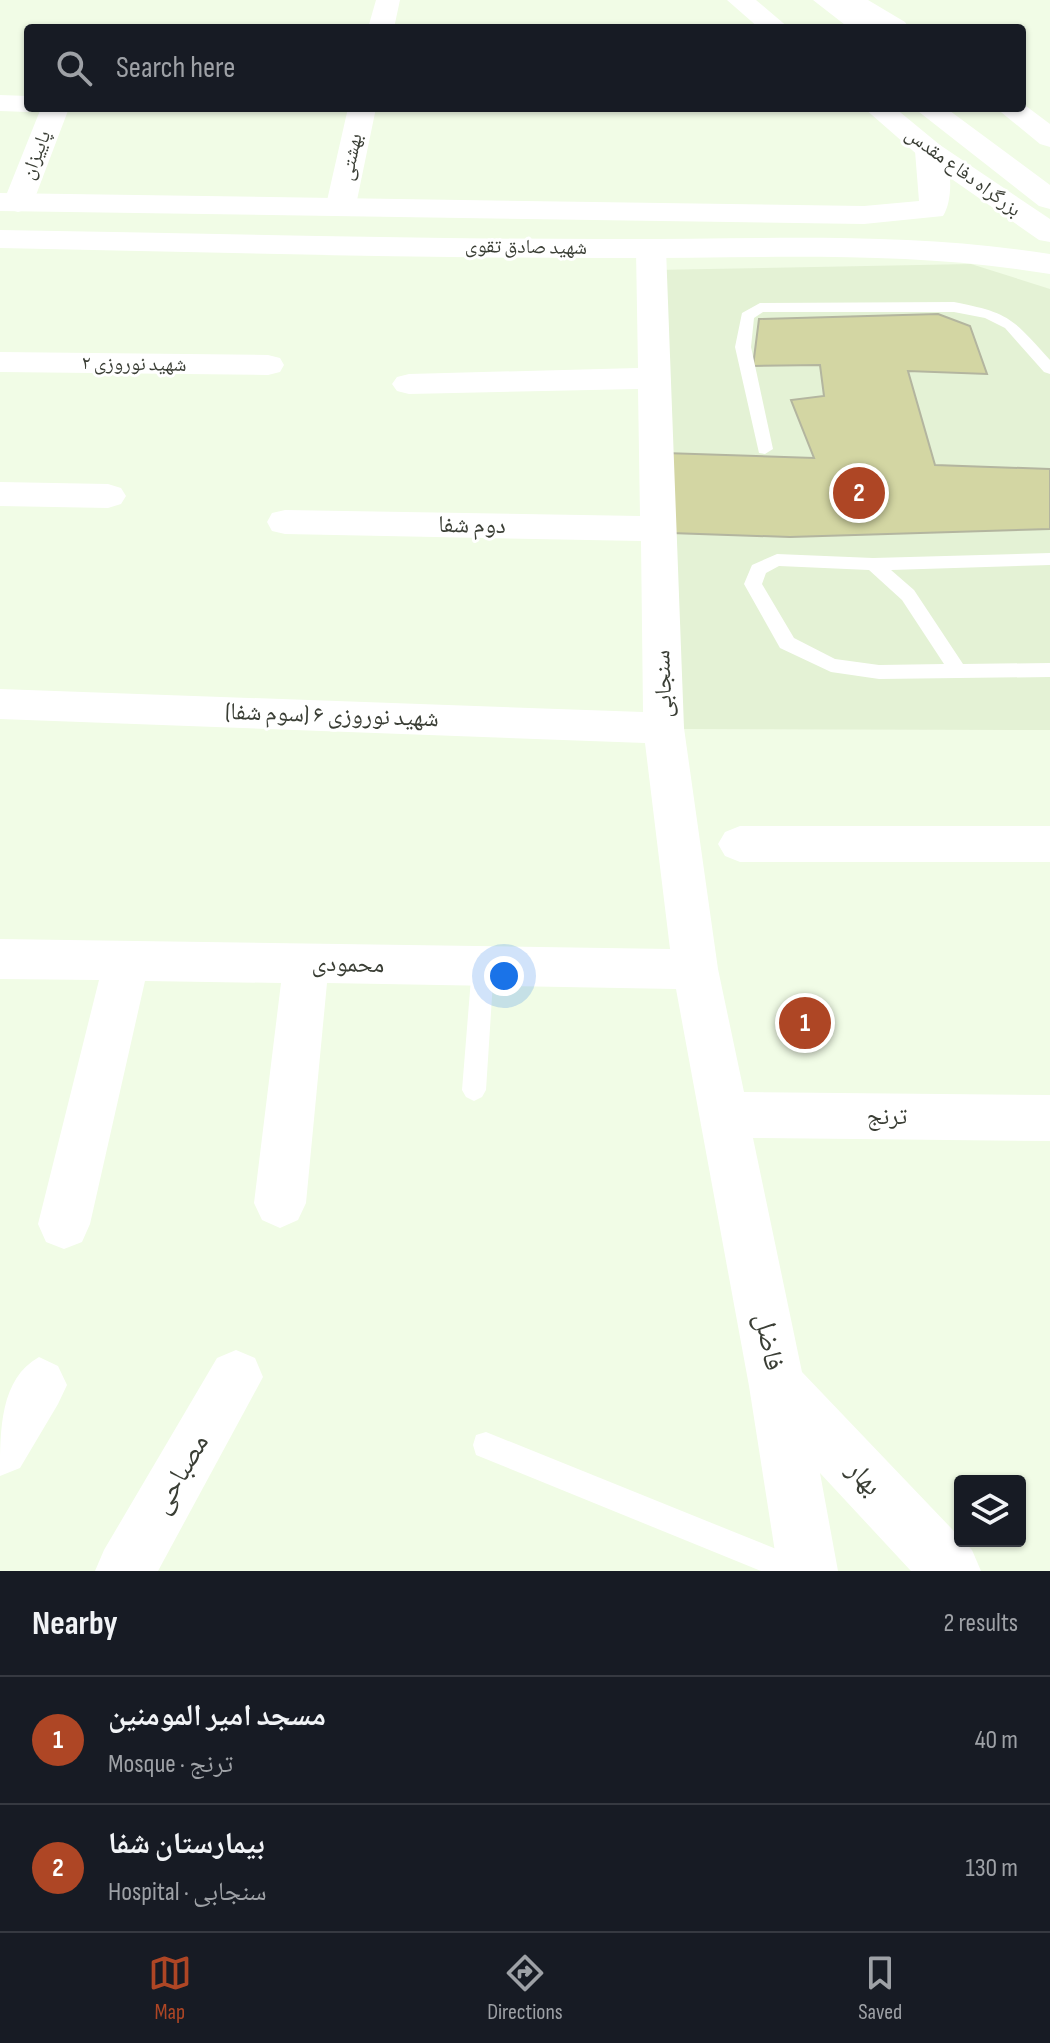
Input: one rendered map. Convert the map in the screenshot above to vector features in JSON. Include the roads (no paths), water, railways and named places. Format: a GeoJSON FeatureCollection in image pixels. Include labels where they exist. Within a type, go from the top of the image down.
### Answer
{"type":"FeatureCollection","features":[{"type":"Feature","properties":{"kind":"main road"},"geometry":{"type":"LineString","coordinates":[[740,0],[772,24]]}},
{"type":"Feature","properties":{"kind":"main road"},"geometry":{"type":"LineString","coordinates":[[826,0],[861,24]]}},
{"type":"Feature","properties":{"kind":"main road"},"geometry":{"type":"LineString","coordinates":[[850,0],[889,24]]}},
{"type":"Feature","properties":{"kind":"main road","name":"بزرگراه دفاع مقدس"},"geometry":{"type":"LineString","coordinates":[[883,112],[930,151],[1050,233]]}},
{"type":"Feature","properties":{"kind":"main road"},"geometry":{"type":"LineString","coordinates":[[933,112],[1050,200]]}},
{"type":"Feature","properties":{"kind":"main road"},"geometry":{"type":"LineString","coordinates":[[1015,112],[1050,138]]}},
{"type":"Feature","properties":{"kind":"main road","name":"شهید صادق تقوی"},"geometry":{"type":"LineString","coordinates":[[9,202],[341,205],[774,215],[905,213],[932,209],[937,193],[931,174],[930,151]]}},
{"type":"Feature","properties":{"kind":"main road"},"geometry":{"type":"LineString","coordinates":[[899,248],[958,238],[965,227],[947,219],[905,213]]}},
{"type":"Feature","properties":{"kind":"main road","name":"شهید صادق تقوی"},"geometry":{"type":"LineString","coordinates":[[0,239],[651,249],[899,248],[1010,256],[1050,264]]}},
{"type":"Feature","properties":{"kind":"street"},"geometry":{"type":"LineString","coordinates":[[382,24],[388,0]]}},
{"type":"Feature","properties":{"kind":"street"},"geometry":{"type":"LineString","coordinates":[[0,103],[24,104]]}},
{"type":"Feature","properties":{"kind":"street","name":"پاییزان"},"geometry":{"type":"LineString","coordinates":[[9,202],[53,112]]}},
{"type":"Feature","properties":{"kind":"street","name":"بهشتی"},"geometry":{"type":"LineString","coordinates":[[341,205],[361,112]]}},
{"type":"Feature","properties":{"kind":"street","name":"سنجابی"},"geometry":{"type":"LineString","coordinates":[[651,249],[664,728],[695,969],[723,1115]]}},
{"type":"Feature","properties":{"kind":"street","name":"شهید نوروزی ۲"},"geometry":{"type":"LineString","coordinates":[[0,362],[268,365]]}},
{"type":"Feature","properties":{"kind":"street"},"geometry":{"type":"LineString","coordinates":[[409,384],[656,378]]}},
{"type":"Feature","properties":{"kind":"street"},"geometry":{"type":"LineString","coordinates":[[0,494],[108,496]]}},
{"type":"Feature","properties":{"kind":"street","name":"دوم شفا"},"geometry":{"type":"LineString","coordinates":[[285,522],[659,529]]}},
{"type":"Feature","properties":{"kind":"street","name":"شهید نوروزی ۶ (سوم شفا)"},"geometry":{"type":"LineString","coordinates":[[0,704],[664,728]]}},
{"type":"Feature","properties":{"kind":"street"},"geometry":{"type":"LineString","coordinates":[[740,844],[1050,844]]}},
{"type":"Feature","properties":{"kind":"street","name":"محمودی"},"geometry":{"type":"LineString","coordinates":[[0,959],[695,969]]}},
{"type":"Feature","properties":{"kind":"street"},"geometry":{"type":"LineString","coordinates":[[64,1224],[127,961]]}},
{"type":"Feature","properties":{"kind":"street"},"geometry":{"type":"LineString","coordinates":[[280,1203],[306,963]]}},
{"type":"Feature","properties":{"kind":"street","name":"ترنج"},"geometry":{"type":"LineString","coordinates":[[723,1115],[1050,1118]]}},
{"type":"Feature","properties":{"kind":"street","name":"فاضل"},"geometry":{"type":"LineString","coordinates":[[723,1115],[777,1386],[808,1571]]}},
{"type":"Feature","properties":{"kind":"street","name":"مصباحی"},"geometry":{"type":"LineString","coordinates":[[125,1571],[236,1377]]}},
{"type":"Feature","properties":{"kind":"street"},"geometry":{"type":"LineString","coordinates":[[0,1448],[39,1385]]}},
{"type":"Feature","properties":{"kind":"street","name":"بهار"},"geometry":{"type":"LineString","coordinates":[[777,1386],[951,1571]]}},
{"type":"Feature","properties":{"kind":"lane"},"geometry":{"type":"LineString","coordinates":[[765,449],[743,347],[747,316],[760,308],[954,307],[990,314],[1010,325],[1050,369]]}},
{"type":"Feature","properties":{"kind":"lane"},"geometry":{"type":"LineString","coordinates":[[1050,559],[873,564],[777,560],[758,569],[753,584],[787,643],[831,665],[879,672],[1050,670]]}},
{"type":"Feature","properties":{"kind":"lane"},"geometry":{"type":"LineString","coordinates":[[873,564],[908,595],[958,671]]}},
{"type":"Feature","properties":{"kind":"lane"},"geometry":{"type":"LineString","coordinates":[[474,1090],[483,966]]}},
{"type":"Feature","properties":{"kind":"lane"},"geometry":{"type":"LineString","coordinates":[[486,1445],[796,1571]]}},
{"type":"Feature","properties":{"kind":"place","name":"بیمارستان شفا"},"geometry":{"type":"Point","coordinates":[859,493]}},
{"type":"Feature","properties":{"kind":"place","name":"مسجد امیر المومنین"},"geometry":{"type":"Point","coordinates":[805,1023]}}]}
